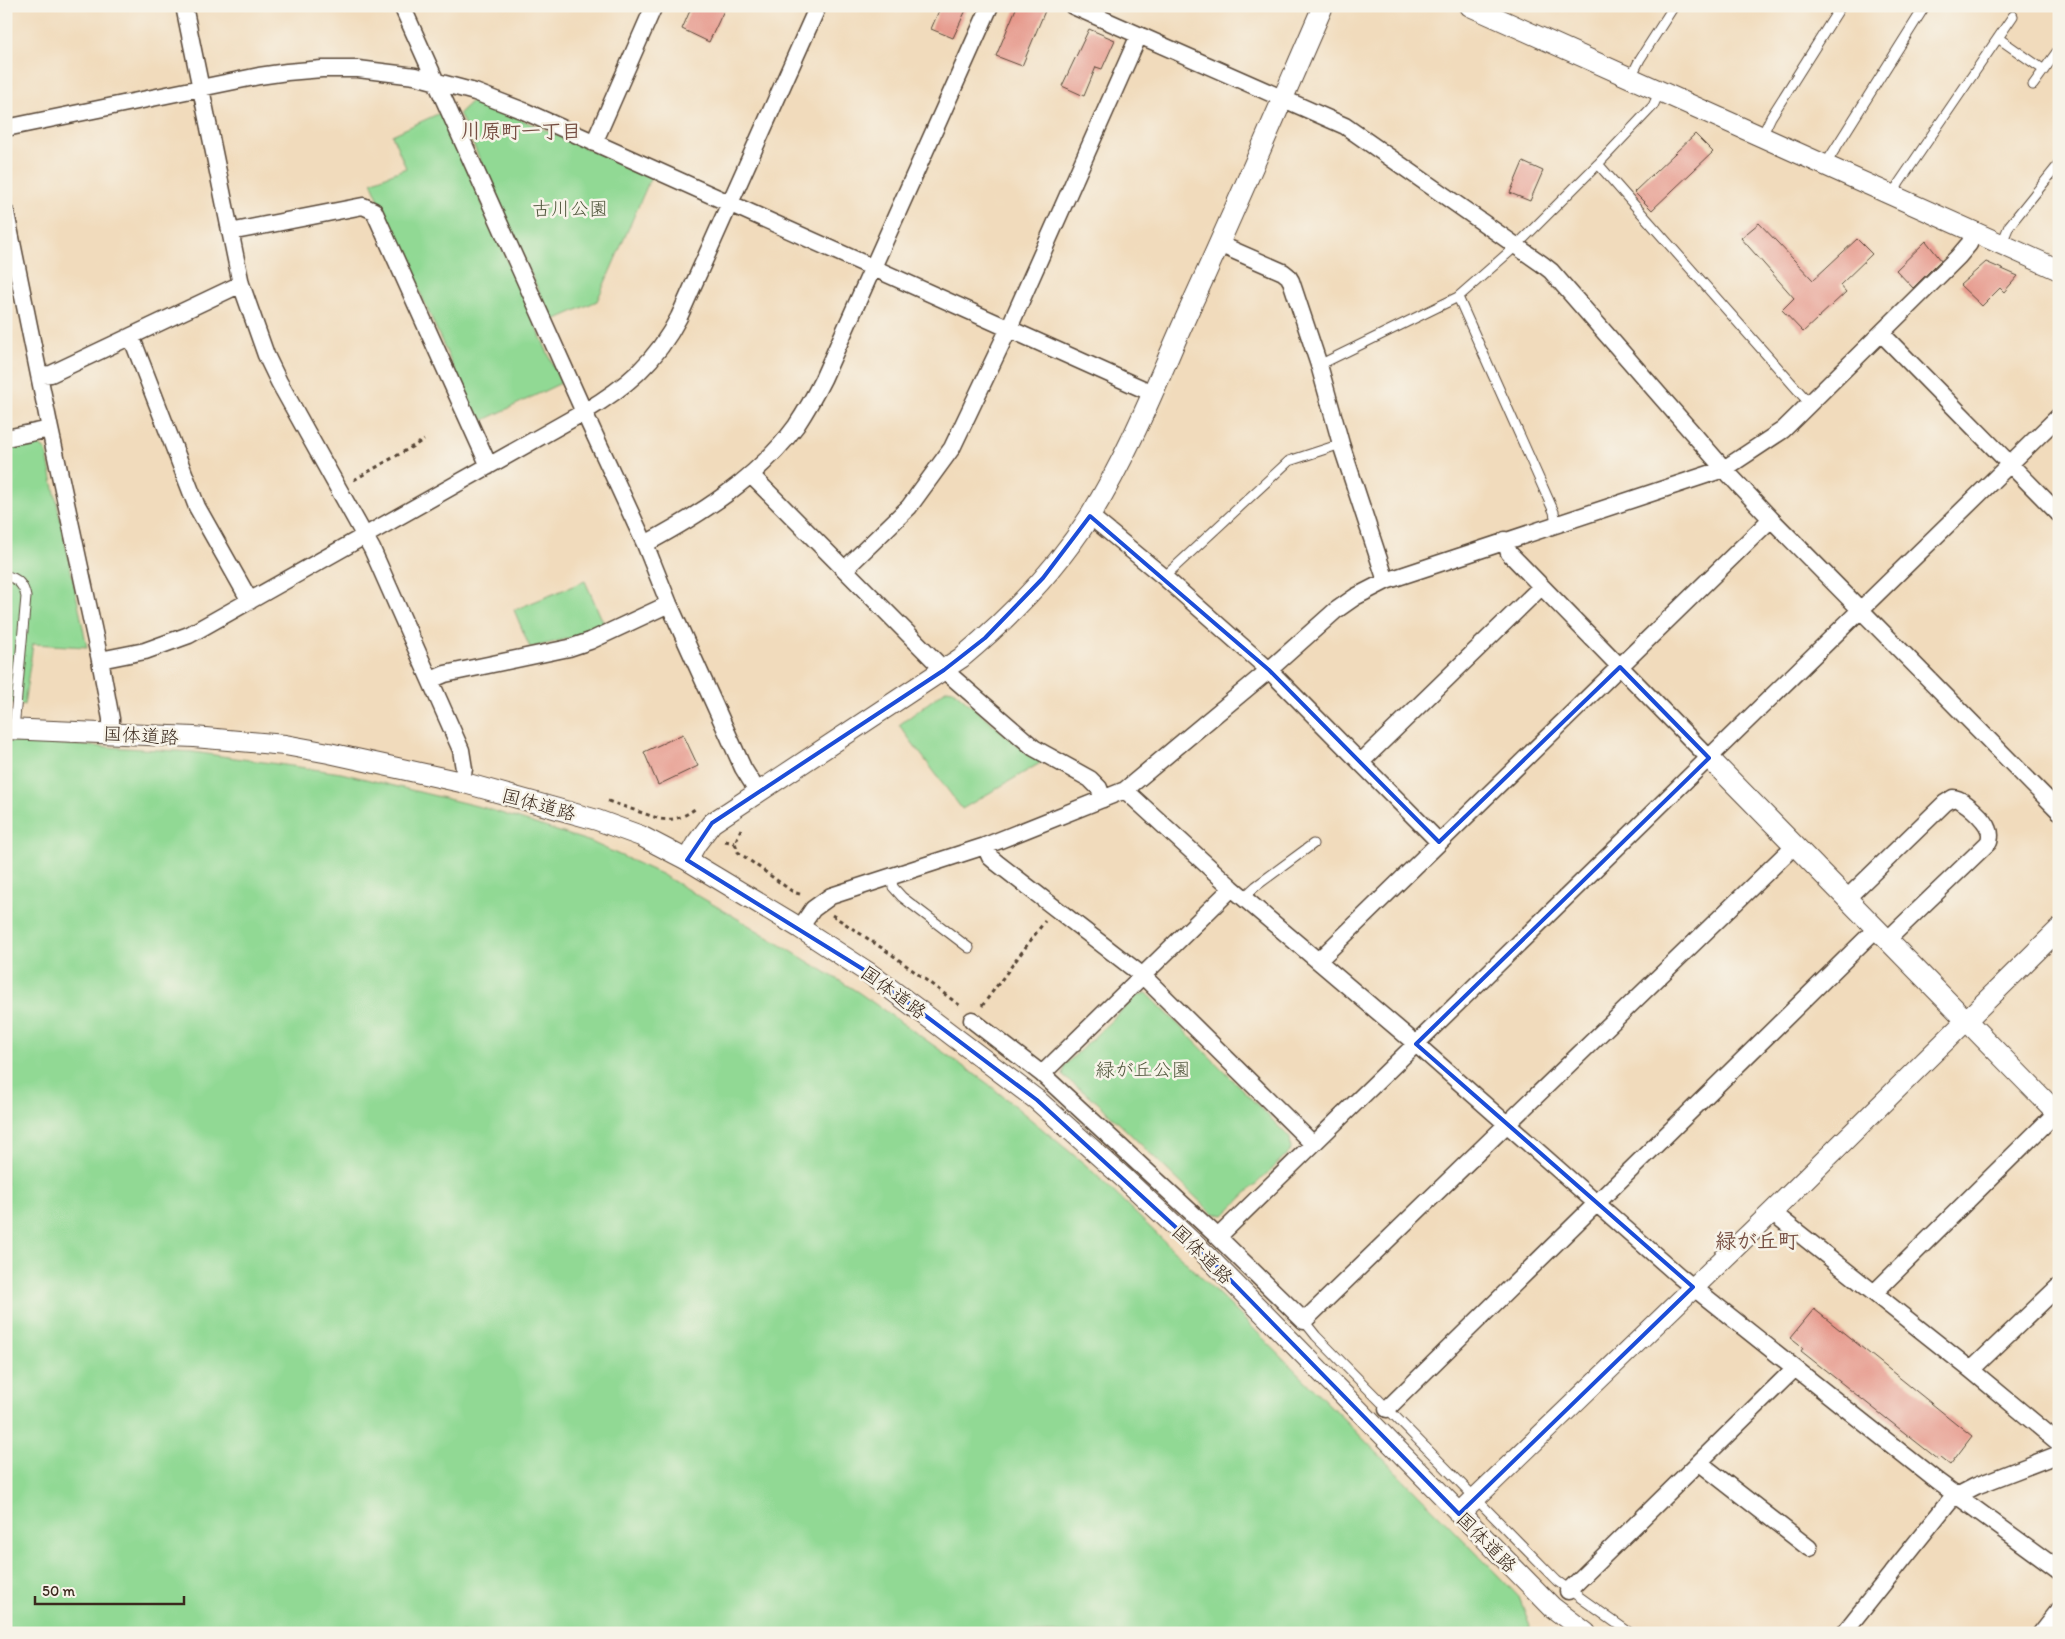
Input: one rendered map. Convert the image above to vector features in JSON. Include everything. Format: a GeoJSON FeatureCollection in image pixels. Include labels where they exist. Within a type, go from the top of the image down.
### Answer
{"type":"FeatureCollection","features":[{"type":"Feature","properties":{"kind":"street"},"geometry":{"type":"LineString","coordinates":[[184,6],[241,284],[266,355],[364,535],[431,680],[461,750],[464,769],[460,782]]}},
{"type":"Feature","properties":{"kind":"street"},"geometry":{"type":"LineString","coordinates":[[402,6],[645,544],[669,604],[743,768],[758,792]]}},
{"type":"Feature","properties":{"kind":"street"},"geometry":{"type":"LineString","coordinates":[[594,143],[654,6]]}},
{"type":"Feature","properties":{"kind":"street"},"geometry":{"type":"LineString","coordinates":[[100,660],[145,651],[174,642],[584,412],[617,392],[631,380],[646,366],[670,334],[731,203],[818,6]]}},
{"type":"Feature","properties":{"kind":"street"},"geometry":{"type":"LineString","coordinates":[[645,544],[702,510],[751,475],[779,446],[809,405],[823,380],[990,6]]}},
{"type":"Feature","properties":{"kind":"street"},"geometry":{"type":"LineString","coordinates":[[1073,6],[1345,126],[1551,272],[1724,469],[1771,519],[2059,811]]}},
{"type":"Feature","properties":{"kind":"street"},"geometry":{"type":"LineString","coordinates":[[687,860],[696,844],[712,823],[944,670],[984,638],[1026,597],[1059,558],[1090,516],[1123,454],[1219,244],[1324,6]]}},
{"type":"Feature","properties":{"kind":"street"},"geometry":{"type":"LineString","coordinates":[[1470,6],[1976,231],[2059,270]]}},
{"type":"Feature","properties":{"kind":"street"},"geometry":{"type":"LineString","coordinates":[[844,570],[909,506],[937,471],[952,448],[1009,328],[1139,35]]}},
{"type":"Feature","properties":{"kind":"street"},"geometry":{"type":"LineString","coordinates":[[6,128],[287,72],[322,69],[358,69],[391,72],[435,80],[475,92],[524,111],[1152,393]]}},
{"type":"Feature","properties":{"kind":"street"},"geometry":{"type":"LineString","coordinates":[[230,232],[363,206],[374,211],[489,466]]}},
{"type":"Feature","properties":{"kind":"street"},"geometry":{"type":"LineString","coordinates":[[6,213],[13,278],[40,375],[100,660],[111,719],[110,733]]}},
{"type":"Feature","properties":{"kind":"street"},"geometry":{"type":"LineString","coordinates":[[800,928],[813,909],[831,896],[985,846],[1124,790],[1269,670],[1335,611],[1355,597],[1386,581],[1556,523],[1724,469],[1783,430],[1958,257],[1969,244],[1976,231]]}},
{"type":"Feature","properties":{"kind":"street"},"geometry":{"type":"LineString","coordinates":[[1219,244],[1288,276],[1319,365],[1341,444],[1386,581]]}},
{"type":"Feature","properties":{"kind":"street"},"geometry":{"type":"LineString","coordinates":[[40,375],[51,374],[241,284]]}},
{"type":"Feature","properties":{"kind":"street"},"geometry":{"type":"LineString","coordinates":[[1881,333],[2059,514]]}},
{"type":"Feature","properties":{"kind":"street"},"geometry":{"type":"LineString","coordinates":[[132,336],[197,507],[250,601]]}},
{"type":"Feature","properties":{"kind":"street"},"geometry":{"type":"LineString","coordinates":[[1218,1237],[2059,416]]}},
{"type":"Feature","properties":{"kind":"street"},"geometry":{"type":"LineString","coordinates":[[6,438],[50,429]]}},
{"type":"Feature","properties":{"kind":"street"},"geometry":{"type":"LineString","coordinates":[[751,475],[944,670],[1034,748],[1090,779],[1099,788],[1103,799]]}},
{"type":"Feature","properties":{"kind":"street"},"geometry":{"type":"LineString","coordinates":[[1090,516],[1164,577],[1269,670],[1439,842]]}},
{"type":"Feature","properties":{"kind":"street"},"geometry":{"type":"LineString","coordinates":[[1318,961],[1771,519]]}},
{"type":"Feature","properties":{"kind":"street"},"geometry":{"type":"LineString","coordinates":[[1505,540],[1509,553],[1541,588],[1966,1019],[2058,1117],[1874,1293]]}},
{"type":"Feature","properties":{"kind":"street"},"geometry":{"type":"LineString","coordinates":[[1362,762],[1541,588]]}},
{"type":"Feature","properties":{"kind":"street"},"geometry":{"type":"LineString","coordinates":[[431,680],[445,674],[569,648],[590,641],[669,604]]}},
{"type":"Feature","properties":{"kind":"street","name":"国体道路"},"geometry":{"type":"LineString","coordinates":[[10,729],[194,737],[285,745],[460,782],[597,820],[641,836],[687,860],[800,928],[868,973],[1036,1100],[1206,1255],[1459,1514],[1559,1598],[1586,1633]]}},
{"type":"Feature","properties":{"kind":"street"},"geometry":{"type":"LineString","coordinates":[[1124,790],[1238,893],[1416,1044],[1506,1125],[1693,1287],[1956,1496],[2059,1570]]}},
{"type":"Feature","properties":{"kind":"street"},"geometry":{"type":"LineString","coordinates":[[1387,1409],[1596,1202],[1882,935],[1989,842],[1988,827],[1960,800],[1953,798],[1847,898]]}},
{"type":"Feature","properties":{"kind":"street"},"geometry":{"type":"LineString","coordinates":[[985,846],[990,857],[996,863],[1142,976],[1313,1144]]}},
{"type":"Feature","properties":{"kind":"street"},"geometry":{"type":"LineString","coordinates":[[973,1018],[1042,1074],[1218,1237],[1304,1321],[1794,846]]}},
{"type":"Feature","properties":{"kind":"street"},"geometry":{"type":"LineString","coordinates":[[1042,1074],[1142,976],[1238,893]]}},
{"type":"Feature","properties":{"kind":"street"},"geometry":{"type":"LineString","coordinates":[[1459,1514],[1772,1212],[2059,929]]}},
{"type":"Feature","properties":{"kind":"street"},"geometry":{"type":"LineString","coordinates":[[1772,1212],[1971,1370],[2059,1443]]}},
{"type":"Feature","properties":{"kind":"street"},"geometry":{"type":"LineString","coordinates":[[1971,1370],[2059,1286]]}},
{"type":"Feature","properties":{"kind":"street"},"geometry":{"type":"LineString","coordinates":[[1559,1598],[1700,1463],[1794,1369]]}},
{"type":"Feature","properties":{"kind":"street"},"geometry":{"type":"LineString","coordinates":[[1844,1633],[1946,1504],[1956,1496],[2059,1454]]}},
{"type":"Feature","properties":{"kind":"street"},"geometry":{"type":"LineString","coordinates":[[1700,1463],[1809,1548]]}},
{"type":"Feature","properties":{"kind":"street"},"geometry":{"type":"LineString","coordinates":[[2042,1633],[2059,1610]]}},
{"type":"Feature","properties":{"kind":"lane"},"geometry":{"type":"LineString","coordinates":[[1631,77],[1674,6]]}},
{"type":"Feature","properties":{"kind":"lane"},"geometry":{"type":"LineString","coordinates":[[1762,136],[1771,117],[1841,6]]}},
{"type":"Feature","properties":{"kind":"lane"},"geometry":{"type":"LineString","coordinates":[[1826,165],[1925,6]]}},
{"type":"Feature","properties":{"kind":"lane"},"geometry":{"type":"LineString","coordinates":[[1893,195],[1899,183],[2013,16]]}},
{"type":"Feature","properties":{"kind":"lane"},"geometry":{"type":"LineString","coordinates":[[1998,38],[2044,70]]}},
{"type":"Feature","properties":{"kind":"lane"},"geometry":{"type":"LineString","coordinates":[[2033,85],[2059,49]]}},
{"type":"Feature","properties":{"kind":"lane"},"geometry":{"type":"LineString","coordinates":[[1319,365],[1458,297],[1516,246],[1598,164],[1653,106],[1660,91]]}},
{"type":"Feature","properties":{"kind":"lane"},"geometry":{"type":"LineString","coordinates":[[1598,164],[1810,404]]}},
{"type":"Feature","properties":{"kind":"lane"},"geometry":{"type":"LineString","coordinates":[[2002,244],[2009,226],[2059,164]]}},
{"type":"Feature","properties":{"kind":"lane"},"geometry":{"type":"LineString","coordinates":[[1458,297],[1554,512],[1556,523]]}},
{"type":"Feature","properties":{"kind":"lane"},"geometry":{"type":"LineString","coordinates":[[1164,577],[1289,461],[1341,444]]}},
{"type":"Feature","properties":{"kind":"lane"},"geometry":{"type":"LineString","coordinates":[[6,576],[18,581],[24,590],[26,598],[10,729]]}},
{"type":"Feature","properties":{"kind":"lane"},"geometry":{"type":"LineString","coordinates":[[1238,893],[1256,886],[1313,844]]}},
{"type":"Feature","properties":{"kind":"lane"},"geometry":{"type":"LineString","coordinates":[[891,877],[894,887],[902,897],[969,948]]}},
{"type":"Feature","properties":{"kind":"lane"},"geometry":{"type":"LineString","coordinates":[[1304,1321],[1316,1336],[1474,1498],[1559,1598],[1630,1633]]}},
{"type":"Feature","properties":{"kind":"path"},"geometry":{"type":"LineString","coordinates":[[338,489],[424,440]]}},
{"type":"Feature","properties":{"kind":"path"},"geometry":{"type":"LineString","coordinates":[[604,800],[660,819],[683,817],[706,802]]}},
{"type":"Feature","properties":{"kind":"path"},"geometry":{"type":"LineString","coordinates":[[683,817],[687,821]]}},
{"type":"Feature","properties":{"kind":"path"},"geometry":{"type":"LineString","coordinates":[[745,824],[738,834],[735,843],[738,852],[793,892],[803,895]]}},
{"type":"Feature","properties":{"kind":"path"},"geometry":{"type":"LineString","coordinates":[[725,841],[735,843]]}},
{"type":"Feature","properties":{"kind":"path"},"geometry":{"type":"LineString","coordinates":[[828,912],[890,954],[973,1018],[1055,908]]}},
{"type":"Feature","properties":{"kind":"highlighted area"},"geometry":{"type":"Polygon","coordinates":[[[1090,516],[1269,670],[1439,842],[1620,667],[1709,758],[1416,1044],[1693,1287],[1459,1514],[1206,1255],[1037,1100],[869,973],[687,860],[712,823],[944,670],[985,638],[1043,578],[1090,516]]]}},
{"type":"Feature","properties":{"kind":"green space","name":"古川公園"},"geometry":{"type":"Polygon","coordinates":[[[473,100],[500,110],[651,177],[597,301],[552,321],[459,113],[473,100]]]}},
{"type":"Feature","properties":{"kind":"green space"},"geometry":{"type":"Polygon","coordinates":[[[442,112],[561,383],[478,423],[371,182],[406,168],[392,135],[442,112]]]}},
{"type":"Feature","properties":{"kind":"green space"},"geometry":{"type":"Polygon","coordinates":[[[34,441],[46,450],[87,647],[33,644],[24,705],[6,702],[6,447],[34,441]]]}},
{"type":"Feature","properties":{"kind":"green space"},"geometry":{"type":"Polygon","coordinates":[[[585,581],[604,624],[579,636],[530,648],[514,610],[585,581]]]}},
{"type":"Feature","properties":{"kind":"green space"},"geometry":{"type":"Polygon","coordinates":[[[947,689],[953,690],[1028,754],[1042,762],[962,809],[899,725],[947,689]]]}},
{"type":"Feature","properties":{"kind":"green space"},"geometry":{"type":"Polygon","coordinates":[[[6,741],[193,752],[341,773],[485,808],[591,842],[661,874],[745,923],[858,992],[987,1083],[1087,1166],[1239,1314],[1519,1597],[1533,1633],[6,1633],[6,741]]]}},
{"type":"Feature","properties":{"kind":"green space","name":"緑が丘公園"},"geometry":{"type":"Polygon","coordinates":[[[1147,993],[1290,1138],[1291,1150],[1224,1215],[1212,1213],[1097,1102],[1063,1076],[1065,1065],[1138,995],[1147,993]]]}},
{"type":"Feature","properties":{"kind":"building"},"geometry":{"type":"Polygon","coordinates":[[[692,6],[726,6],[709,42],[682,29],[692,6]]]}},
{"type":"Feature","properties":{"kind":"building"},"geometry":{"type":"Polygon","coordinates":[[[941,6],[957,6],[966,10],[953,38],[931,29],[941,6]]]}},
{"type":"Feature","properties":{"kind":"building"},"geometry":{"type":"Polygon","coordinates":[[[1017,6],[1047,6],[1022,66],[996,56],[1017,6]]]}},
{"type":"Feature","properties":{"kind":"building"},"geometry":{"type":"Polygon","coordinates":[[[1089,29],[1115,40],[1102,69],[1096,67],[1084,96],[1062,86],[1089,29]]]}},
{"type":"Feature","properties":{"kind":"building"},"geometry":{"type":"Polygon","coordinates":[[[1695,134],[1713,152],[1652,210],[1634,192],[1695,134]]]}},
{"type":"Feature","properties":{"kind":"building"},"geometry":{"type":"Polygon","coordinates":[[[1523,162],[1543,171],[1530,201],[1510,193],[1523,162]]]}},
{"type":"Feature","properties":{"kind":"building"},"geometry":{"type":"Polygon","coordinates":[[[1759,223],[1813,280],[1857,239],[1872,254],[1840,285],[1846,292],[1803,332],[1782,310],[1794,298],[1741,238],[1759,223]]]}},
{"type":"Feature","properties":{"kind":"building"},"geometry":{"type":"Polygon","coordinates":[[[1926,241],[1941,260],[1913,288],[1896,270],[1926,241]]]}},
{"type":"Feature","properties":{"kind":"building"},"geometry":{"type":"Polygon","coordinates":[[[1986,262],[2018,276],[2004,292],[2000,288],[1982,306],[1960,285],[1986,262]]]}},
{"type":"Feature","properties":{"kind":"building"},"geometry":{"type":"Polygon","coordinates":[[[683,734],[698,766],[658,785],[644,752],[683,734]]]}},
{"type":"Feature","properties":{"kind":"building"},"geometry":{"type":"Polygon","coordinates":[[[1814,1309],[1972,1436],[1950,1465],[1941,1458],[1939,1460],[1801,1351],[1803,1348],[1790,1338],[1814,1309]]]}},
{"type":"Feature","properties":{"kind":"district","name":"川原町一丁目"},"geometry":{"type":"Point","coordinates":[521,131]}},
{"type":"Feature","properties":{"kind":"district","name":"緑が丘町"},"geometry":{"type":"Point","coordinates":[1757,1241]}}]}
